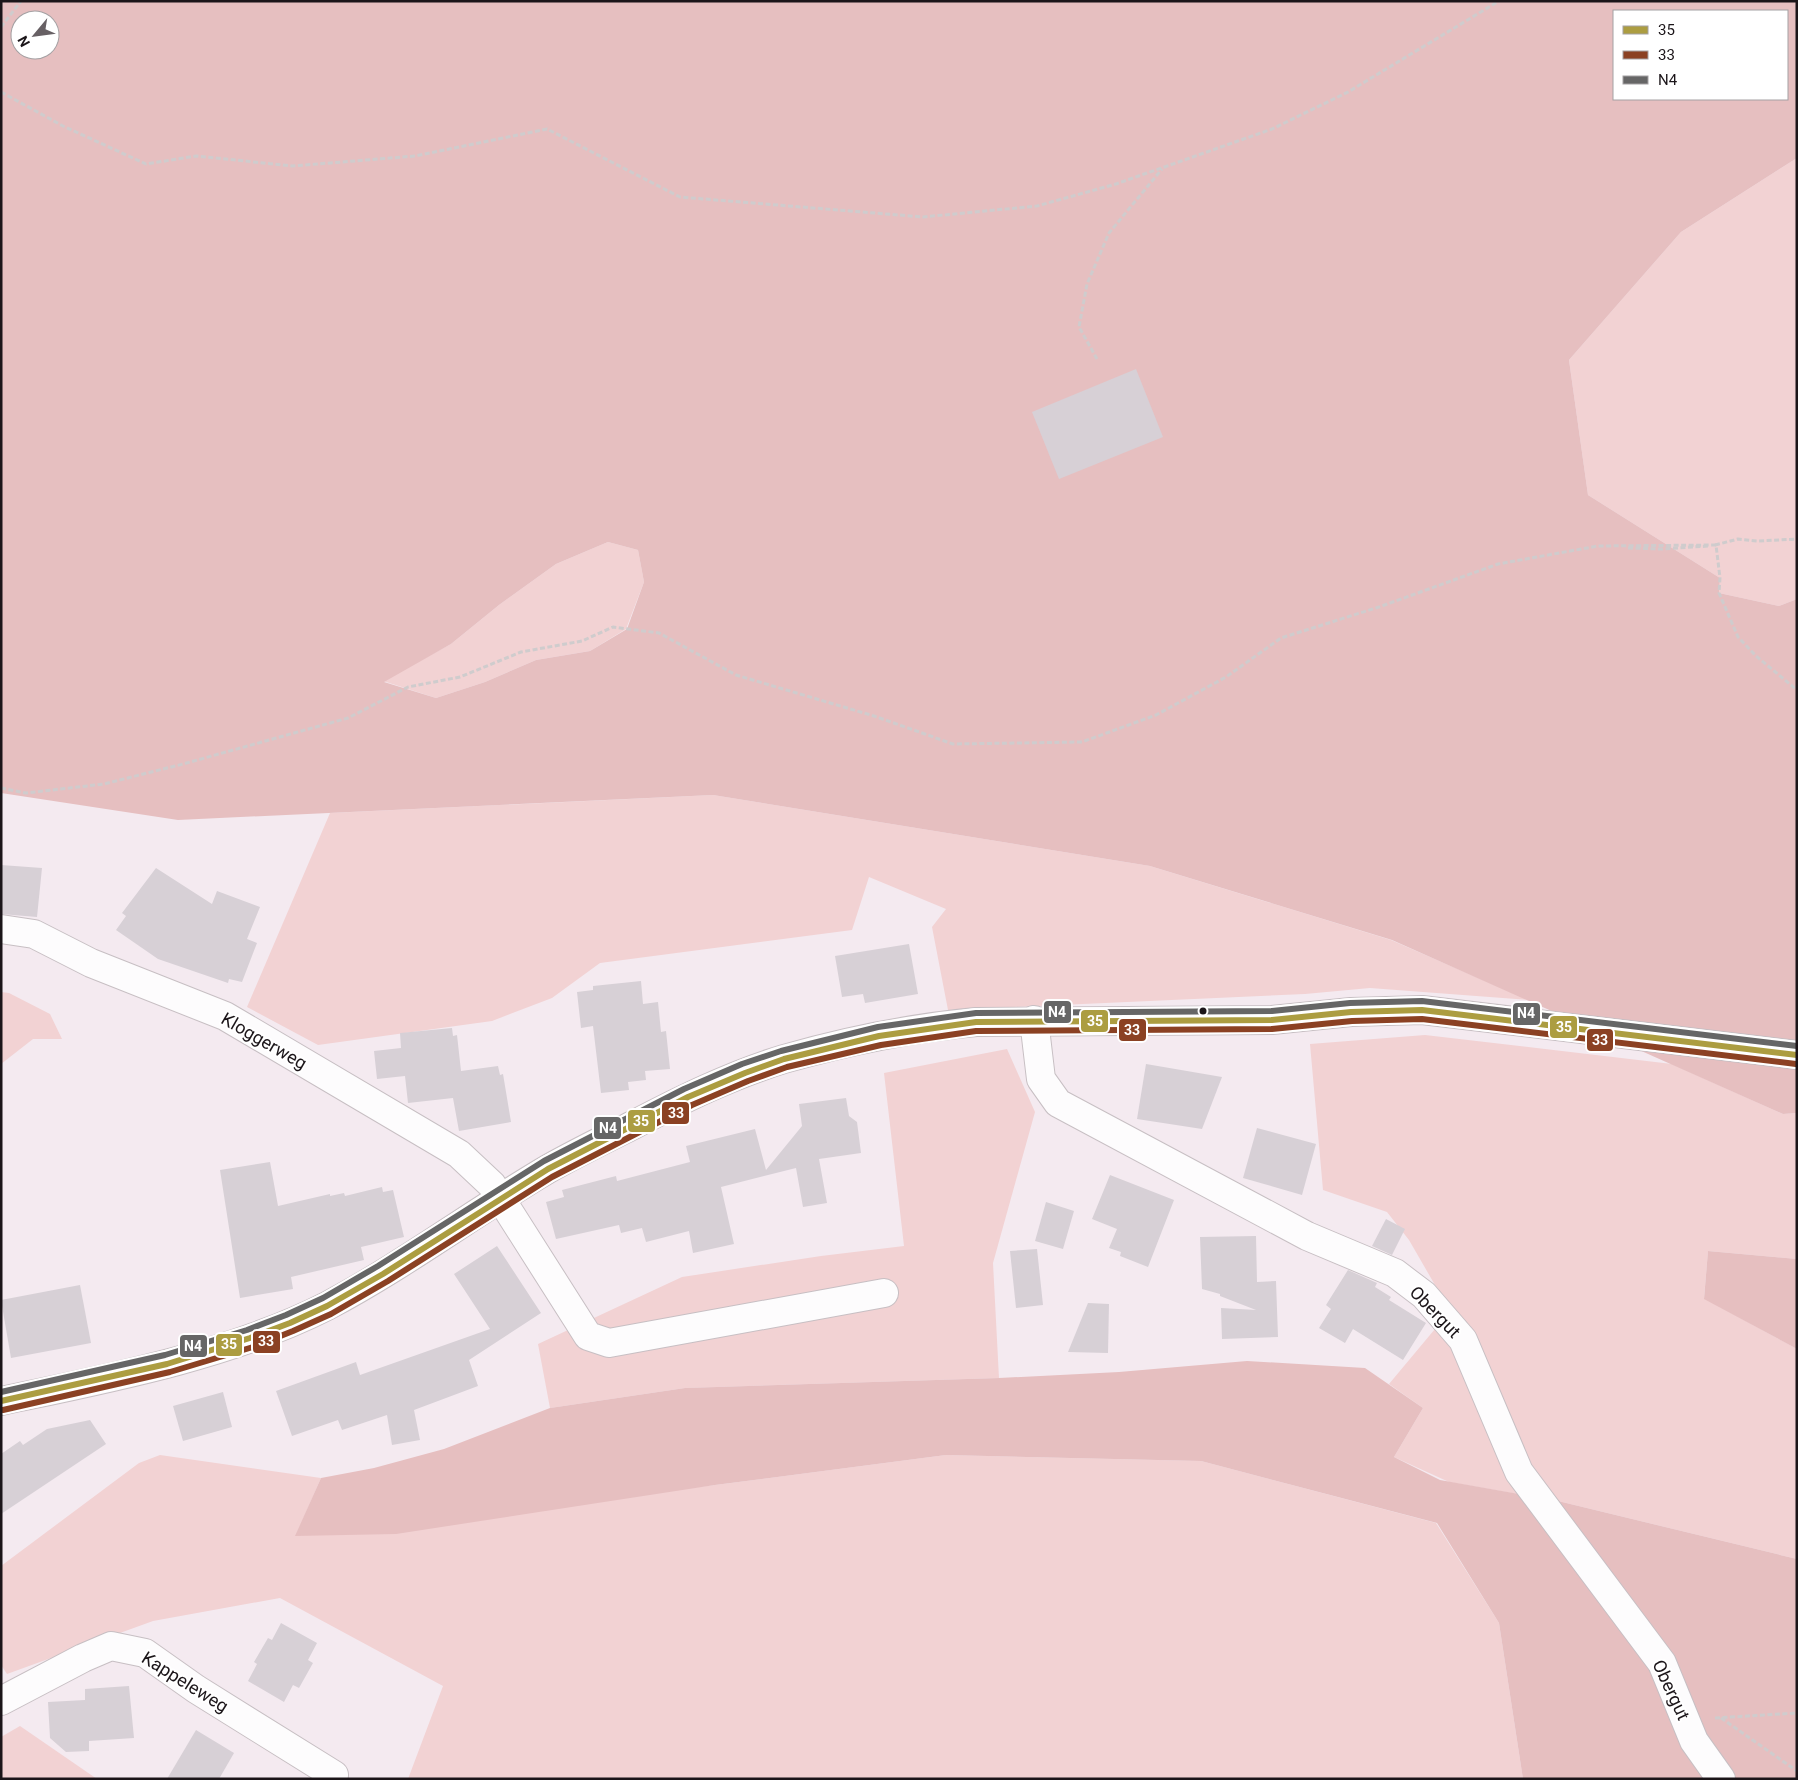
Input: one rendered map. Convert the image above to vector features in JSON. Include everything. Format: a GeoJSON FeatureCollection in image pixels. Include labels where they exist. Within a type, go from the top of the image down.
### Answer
{"type":"FeatureCollection","features":[{"type":"Feature","properties":{"kind":"street","name":"Kloggerweg"},"geometry":{"type":"LineString","coordinates":[[1,928],[34,934],[90,963],[225,1016],[459,1154],[492,1185],[588,1336],[609,1343],[884,1293]]}},
{"type":"Feature","properties":{"kind":"street"},"geometry":{"type":"LineString","coordinates":[[1,1402],[116,1376],[225,1346],[281,1326],[326,1306],[384,1273],[550,1168],[691,1095],[782,1060],[885,1034],[937,1025],[1034,1020],[1272,1020],[1351,1012],[1422,1010],[1797,1055]]}},
{"type":"Feature","properties":{"kind":"street","name":"Obergut"},"geometry":{"type":"LineString","coordinates":[[1034,1020],[1041,1079],[1058,1103],[1307,1236],[1395,1273],[1424,1295],[1463,1340],[1519,1472],[1662,1663],[1694,1741],[1721,1779]]}},
{"type":"Feature","properties":{"kind":"street","name":"Kappeleweg"},"geometry":{"type":"LineString","coordinates":[[1,1701],[82,1658],[112,1646],[145,1653],[196,1688],[334,1775]]}},
{"type":"Feature","properties":{"kind":"path"},"geometry":{"type":"LineString","coordinates":[[1,27],[21,1]]}},
{"type":"Feature","properties":{"kind":"path"},"geometry":{"type":"LineString","coordinates":[[1,92],[63,126],[146,164],[196,156],[293,166],[405,157],[547,129],[680,197],[922,217],[1037,206],[1162,169],[1272,129],[1348,92],[1499,1]]}},
{"type":"Feature","properties":{"kind":"path"},"geometry":{"type":"LineString","coordinates":[[1097,359],[1078,327],[1087,284],[1110,232],[1162,169]]}},
{"type":"Feature","properties":{"kind":"path"},"geometry":{"type":"LineString","coordinates":[[1,788],[26,793],[104,784],[183,764],[348,718],[408,687],[460,676],[521,652],[582,641],[613,627],[659,633],[736,675],[874,716],[953,744],[1082,742],[1156,715],[1226,677],[1281,638],[1387,605],[1498,564],[1598,546],[1716,545],[1738,539],[1757,542],[1797,539]]}},
{"type":"Feature","properties":{"kind":"path"},"geometry":{"type":"LineString","coordinates":[[1716,545],[1720,578],[1719,592],[1738,637],[1756,656],[1797,690]]}},
{"type":"Feature","properties":{"kind":"path"},"geometry":{"type":"LineString","coordinates":[[1686,1720],[1797,1713]]}},
{"type":"Feature","properties":{"kind":"path"},"geometry":{"type":"LineString","coordinates":[[1720,1718],[1797,1771]]}},
{"type":"Feature","properties":{"kind":"shaded area"},"geometry":{"type":"Polygon","coordinates":[[[1,1],[1797,1],[1797,158],[1681,232],[1569,360],[1588,495],[1720,578],[1719,593],[1779,606],[1797,599],[1797,1113],[1783,1114],[1392,940],[1150,866],[713,795],[178,820],[1,793],[1,1]],[[608,542],[556,564],[499,605],[451,644],[384,682],[436,698],[485,682],[536,660],[590,651],[627,629],[644,582],[638,550],[608,542]]]}},
{"type":"Feature","properties":{"kind":"shaded area"},"geometry":{"type":"Polygon","coordinates":[[[1797,158],[1797,599],[1779,606],[1719,593],[1720,578],[1588,495],[1569,360],[1681,232],[1797,158]]]}},
{"type":"Feature","properties":{"kind":"shaded area"},"geometry":{"type":"Polygon","coordinates":[[[608,542],[638,550],[644,582],[626,629],[590,651],[536,660],[485,682],[436,698],[383,681],[451,644],[499,605],[556,564],[608,542]]]}},
{"type":"Feature","properties":{"kind":"shaded area"},"geometry":{"type":"Polygon","coordinates":[[[713,795],[1150,866],[1391,940],[1529,1000],[1370,988],[1305,994],[948,1010],[932,927],[946,909],[869,877],[852,930],[600,963],[552,998],[492,1021],[318,1045],[247,1007],[330,813],[713,795]]]}},
{"type":"Feature","properties":{"kind":"shaded area"},"geometry":{"type":"Polygon","coordinates":[[[1,992],[9,993],[50,1014],[62,1039],[33,1039],[1,1064],[1,992]]]}},
{"type":"Feature","properties":{"kind":"shaded area"},"geometry":{"type":"Polygon","coordinates":[[[1425,1035],[1672,1064],[1783,1114],[1797,1113],[1797,1259],[1708,1251],[1704,1298],[1797,1349],[1797,1559],[1558,1501],[1449,1482],[1394,1457],[1423,1408],[1389,1384],[1450,1311],[1409,1240],[1387,1212],[1323,1190],[1310,1044],[1425,1035]]]}},
{"type":"Feature","properties":{"kind":"shaded area"},"geometry":{"type":"Polygon","coordinates":[[[1007,1049],[1035,1112],[993,1263],[999,1378],[685,1388],[550,1408],[538,1344],[682,1277],[821,1256],[904,1246],[884,1073],[1007,1049]]]}},
{"type":"Feature","properties":{"kind":"shaded area"},"geometry":{"type":"Polygon","coordinates":[[[1708,1251],[1797,1259],[1797,1349],[1704,1299],[1708,1251]]]}},
{"type":"Feature","properties":{"kind":"shaded area"},"geometry":{"type":"Polygon","coordinates":[[[1247,1361],[1365,1368],[1423,1408],[1394,1457],[1440,1480],[1558,1501],[1797,1559],[1797,1779],[1523,1779],[1499,1623],[1437,1523],[1201,1461],[946,1455],[715,1485],[396,1534],[295,1536],[321,1478],[374,1468],[444,1449],[550,1408],[685,1388],[999,1378],[1119,1372],[1247,1361]]]}},
{"type":"Feature","properties":{"kind":"shaded area"},"geometry":{"type":"Polygon","coordinates":[[[160,1455],[321,1478],[296,1535],[715,1485],[946,1455],[1201,1461],[1436,1523],[1499,1623],[1523,1779],[408,1779],[443,1686],[280,1598],[153,1621],[7,1674],[1,1665],[1,1566],[139,1463],[160,1455]]]}},
{"type":"Feature","properties":{"kind":"shaded area"},"geometry":{"type":"Polygon","coordinates":[[[20,1726],[97,1779],[1,1779],[1,1737],[20,1726]]]}},
{"type":"Feature","properties":{"kind":"building"},"geometry":{"type":"Polygon","coordinates":[[[1136,369],[1163,437],[1059,479],[1032,412],[1136,369]]]}},
{"type":"Feature","properties":{"kind":"building"},"geometry":{"type":"Polygon","coordinates":[[[1,865],[42,868],[37,917],[1,914],[1,865]]]}},
{"type":"Feature","properties":{"kind":"building"},"geometry":{"type":"Polygon","coordinates":[[[156,868],[212,904],[217,891],[260,907],[247,939],[257,943],[242,982],[229,979],[228,983],[158,959],[116,930],[126,916],[122,913],[156,868]]]}},
{"type":"Feature","properties":{"kind":"building"},"geometry":{"type":"Polygon","coordinates":[[[909,944],[918,994],[865,1003],[863,994],[842,997],[835,956],[909,944]]]}},
{"type":"Feature","properties":{"kind":"building"},"geometry":{"type":"Polygon","coordinates":[[[641,981],[643,1004],[658,1002],[661,1032],[666,1031],[670,1069],[645,1071],[646,1080],[628,1082],[629,1090],[601,1093],[593,1026],[581,1028],[577,992],[593,990],[593,986],[641,981]]]}},
{"type":"Feature","properties":{"kind":"building"},"geometry":{"type":"Polygon","coordinates":[[[452,1028],[453,1036],[457,1035],[461,1071],[498,1066],[500,1075],[503,1074],[511,1122],[459,1131],[453,1098],[408,1103],[405,1076],[377,1079],[374,1051],[401,1048],[400,1033],[452,1028]]]}},
{"type":"Feature","properties":{"kind":"building"},"geometry":{"type":"Polygon","coordinates":[[[1146,1064],[1222,1077],[1202,1129],[1137,1119],[1146,1064]]]}},
{"type":"Feature","properties":{"kind":"building"},"geometry":{"type":"Polygon","coordinates":[[[846,1098],[849,1116],[857,1122],[861,1153],[819,1159],[827,1203],[803,1207],[796,1168],[721,1187],[734,1244],[693,1253],[689,1231],[646,1242],[642,1228],[621,1233],[619,1225],[556,1239],[546,1202],[564,1197],[562,1190],[616,1176],[617,1181],[690,1162],[686,1146],[755,1129],[766,1170],[802,1126],[799,1104],[846,1098]]]}},
{"type":"Feature","properties":{"kind":"building"},"geometry":{"type":"Polygon","coordinates":[[[1257,1128],[1316,1144],[1302,1195],[1243,1178],[1257,1128]]]}},
{"type":"Feature","properties":{"kind":"building"},"geometry":{"type":"Polygon","coordinates":[[[270,1162],[278,1206],[330,1194],[330,1196],[344,1193],[345,1196],[382,1187],[383,1192],[393,1190],[404,1237],[361,1247],[364,1260],[291,1277],[293,1289],[240,1298],[220,1170],[270,1162]]]}},
{"type":"Feature","properties":{"kind":"building"},"geometry":{"type":"Polygon","coordinates":[[[1110,1175],[1174,1200],[1148,1267],[1120,1256],[1121,1252],[1109,1248],[1117,1229],[1092,1219],[1110,1175]]]}},
{"type":"Feature","properties":{"kind":"building"},"geometry":{"type":"Polygon","coordinates":[[[1046,1202],[1074,1211],[1063,1249],[1035,1241],[1046,1202]]]}},
{"type":"Feature","properties":{"kind":"building"},"geometry":{"type":"Polygon","coordinates":[[[1386,1219],[1405,1229],[1392,1255],[1372,1246],[1386,1219]]]}},
{"type":"Feature","properties":{"kind":"building"},"geometry":{"type":"Polygon","coordinates":[[[1256,1236],[1257,1282],[1276,1281],[1278,1337],[1222,1339],[1221,1308],[1256,1310],[1220,1296],[1220,1294],[1202,1289],[1200,1237],[1256,1236]]]}},
{"type":"Feature","properties":{"kind":"building"},"geometry":{"type":"Polygon","coordinates":[[[497,1246],[541,1313],[469,1360],[478,1386],[414,1410],[420,1440],[392,1445],[387,1415],[342,1430],[338,1420],[292,1436],[276,1391],[356,1362],[360,1375],[490,1329],[454,1274],[497,1246]]]}},
{"type":"Feature","properties":{"kind":"building"},"geometry":{"type":"Polygon","coordinates":[[[1037,1249],[1043,1305],[1016,1308],[1010,1251],[1037,1249]]]}},
{"type":"Feature","properties":{"kind":"building"},"geometry":{"type":"Polygon","coordinates":[[[1348,1270],[1377,1283],[1375,1287],[1391,1297],[1389,1300],[1426,1323],[1403,1360],[1353,1329],[1345,1343],[1319,1328],[1331,1309],[1326,1305],[1348,1270]]]}},
{"type":"Feature","properties":{"kind":"building"},"geometry":{"type":"Polygon","coordinates":[[[80,1285],[91,1343],[11,1358],[1,1300],[80,1285]]]}},
{"type":"Feature","properties":{"kind":"building"},"geometry":{"type":"Polygon","coordinates":[[[1088,1303],[1109,1304],[1108,1353],[1068,1352],[1088,1303]]]}},
{"type":"Feature","properties":{"kind":"building"},"geometry":{"type":"Polygon","coordinates":[[[223,1392],[232,1427],[183,1441],[173,1406],[223,1392]]]}},
{"type":"Feature","properties":{"kind":"building"},"geometry":{"type":"Polygon","coordinates":[[[90,1420],[106,1444],[1,1514],[1,1454],[20,1441],[23,1445],[47,1429],[90,1420]]]}},
{"type":"Feature","properties":{"kind":"building"},"geometry":{"type":"Polygon","coordinates":[[[281,1623],[317,1643],[308,1660],[313,1663],[299,1688],[293,1685],[284,1702],[248,1681],[257,1664],[254,1662],[268,1638],[272,1640],[281,1623]]]}},
{"type":"Feature","properties":{"kind":"building"},"geometry":{"type":"Polygon","coordinates":[[[129,1686],[134,1738],[89,1741],[89,1751],[66,1752],[50,1738],[48,1702],[85,1700],[85,1689],[129,1686]]]}},
{"type":"Feature","properties":{"kind":"building"},"geometry":{"type":"Polygon","coordinates":[[[196,1730],[234,1753],[219,1779],[167,1779],[196,1730]]]}},
{"type":"Feature","properties":{"kind":"transit line","name":"N4"},"geometry":{"type":"LineString","coordinates":[[1,1392],[165,1355],[247,1330],[286,1315],[323,1298],[378,1266],[544,1161],[684,1089],[742,1064],[781,1051],[878,1027],[976,1013],[1272,1011],[1350,1003],[1422,1001],[1797,1046]]}},
{"type":"Feature","properties":{"kind":"transit line","name":"35"},"geometry":{"type":"LineString","coordinates":[[1,1401],[167,1364],[250,1338],[290,1323],[327,1306],[383,1274],[548,1169],[688,1097],[784,1059],[879,1036],[976,1022],[1272,1020],[1351,1012],[1422,1010],[1797,1055]]}},
{"type":"Feature","properties":{"kind":"transit line","name":"33"},"geometry":{"type":"LineString","coordinates":[[3,1410],[170,1372],[253,1347],[293,1331],[331,1314],[388,1281],[552,1177],[692,1105],[787,1067],[881,1045],[976,1031],[1272,1029],[1352,1021],[1422,1019],[1796,1064]]}}]}
